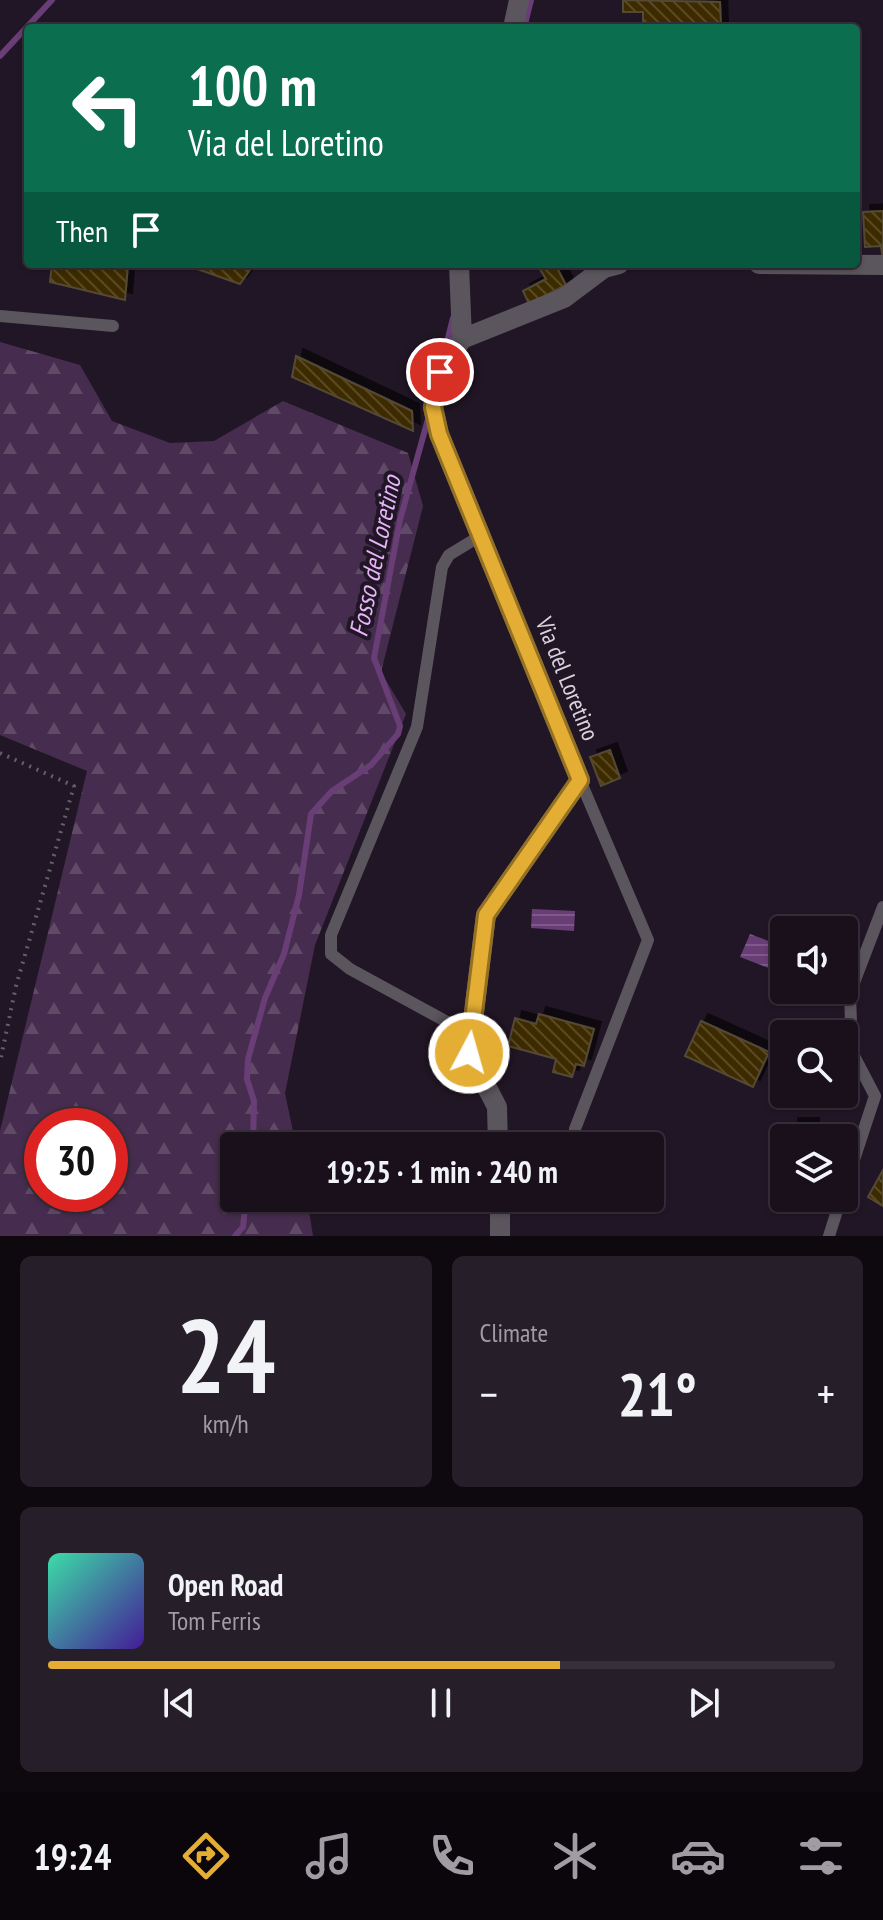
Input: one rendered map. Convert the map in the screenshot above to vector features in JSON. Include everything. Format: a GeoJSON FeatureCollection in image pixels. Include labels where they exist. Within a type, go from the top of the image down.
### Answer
{"type":"FeatureCollection","features":[{"type":"Feature","properties":{"kind":"street"},"geometry":{"type":"LineString","coordinates":[[514,24],[519,0]]}},
{"type":"Feature","properties":{"kind":"street"},"geometry":{"type":"LineString","coordinates":[[860,265],[883,265]]}},
{"type":"Feature","properties":{"kind":"street"},"geometry":{"type":"LineString","coordinates":[[459,268],[462,339],[564,298],[604,268]]}},
{"type":"Feature","properties":{"kind":"street","name":"Via del Loretino"},"geometry":{"type":"LineString","coordinates":[[462,339],[440,372],[433,407],[439,434],[580,780],[486,915],[469,1053],[497,1107],[498,1132]]}},
{"type":"Feature","properties":{"kind":"street"},"geometry":{"type":"LineString","coordinates":[[500,1212],[500,1236]]}},
{"type":"Feature","properties":{"kind":"lane"},"geometry":{"type":"LineString","coordinates":[[0,316],[113,326]]}},
{"type":"Feature","properties":{"kind":"lane"},"geometry":{"type":"LineString","coordinates":[[471,1035],[350,969],[331,954],[331,935],[417,727],[442,567],[449,555],[480,536]]}},
{"type":"Feature","properties":{"kind":"lane"},"geometry":{"type":"LineString","coordinates":[[575,1129],[648,940],[580,780]]}},
{"type":"Feature","properties":{"kind":"lane"},"geometry":{"type":"LineString","coordinates":[[858,1148],[875,1096],[852,1052],[850,993],[883,907]]}},
{"type":"Feature","properties":{"kind":"lane"},"geometry":{"type":"LineString","coordinates":[[829,1236],[837,1212]]}},
{"type":"Feature","properties":{"kind":"path"},"geometry":{"type":"LineString","coordinates":[[0,753],[74,786],[16,986],[0,1062]]}},
{"type":"Feature","properties":{"kind":"green space"},"geometry":{"type":"Polygon","coordinates":[[[0,342],[80,365],[112,421],[170,443],[214,441],[283,401],[408,453],[423,506],[381,672],[406,714],[315,945],[285,1093],[293,1132],[220,1132],[220,1212],[309,1212],[313,1236],[0,1236],[0,1131],[87,771],[0,735],[0,342]]]}},
{"type":"Feature","properties":{"kind":"shaded area"},"geometry":{"type":"Polygon","coordinates":[[[532,909],[575,911],[574,931],[531,928],[532,909]]]}},
{"type":"Feature","properties":{"kind":"shaded area"},"geometry":{"type":"Polygon","coordinates":[[[750,934],[770,942],[770,969],[740,957],[750,934]]]}},
{"type":"Feature","properties":{"kind":"building"},"geometry":{"type":"Polygon","coordinates":[[[623,0],[720,2],[721,24],[643,24],[643,12],[623,12],[623,0]]]}},
{"type":"Feature","properties":{"kind":"building"},"geometry":{"type":"Polygon","coordinates":[[[883,211],[882,254],[881,246],[865,247],[863,212],[883,211]]]}},
{"type":"Feature","properties":{"kind":"building"},"geometry":{"type":"Polygon","coordinates":[[[52,268],[128,268],[125,300],[50,282],[52,268]]]}},
{"type":"Feature","properties":{"kind":"building"},"geometry":{"type":"Polygon","coordinates":[[[194,268],[251,268],[240,284],[194,268]]]}},
{"type":"Feature","properties":{"kind":"building"},"geometry":{"type":"Polygon","coordinates":[[[539,268],[557,268],[566,285],[529,304],[523,291],[546,279],[539,268]]]}},
{"type":"Feature","properties":{"kind":"building"},"geometry":{"type":"Polygon","coordinates":[[[296,356],[412,411],[413,431],[292,377],[296,356]]]}},
{"type":"Feature","properties":{"kind":"building"},"geometry":{"type":"Polygon","coordinates":[[[610,750],[620,778],[601,786],[590,757],[610,750]]]}},
{"type":"Feature","properties":{"kind":"building"},"geometry":{"type":"Polygon","coordinates":[[[539,1014],[594,1029],[584,1066],[576,1064],[572,1077],[553,1072],[556,1059],[508,1046],[515,1018],[536,1024],[539,1014]]]}},
{"type":"Feature","properties":{"kind":"building"},"geometry":{"type":"Polygon","coordinates":[[[701,1021],[769,1052],[753,1087],[685,1056],[701,1021]]]}},
{"type":"Feature","properties":{"kind":"building"},"geometry":{"type":"Polygon","coordinates":[[[883,1170],[883,1206],[868,1197],[883,1170]]]}},
{"type":"Feature","properties":{"kind":"waterway"},"geometry":{"type":"LineString","coordinates":[[30,24],[52,0]]}},
{"type":"Feature","properties":{"kind":"waterway","name":"Fosso del Loretino"},"geometry":{"type":"LineString","coordinates":[[525,24],[531,0]]}},
{"type":"Feature","properties":{"kind":"waterway"},"geometry":{"type":"LineString","coordinates":[[0,56],[24,30]]}},
{"type":"Feature","properties":{"kind":"waterway","name":"Fosso del Loretino"},"geometry":{"type":"LineString","coordinates":[[445,350],[453,318]]}},
{"type":"Feature","properties":{"kind":"waterway","name":"Fosso del Loretino"},"geometry":{"type":"LineString","coordinates":[[253,1132],[254,1101],[247,1079],[248,1059],[265,998],[284,954],[299,895],[311,814],[332,791],[371,765],[398,734],[400,726],[374,658],[400,520],[428,419]]}},
{"type":"Feature","properties":{"kind":"waterway","name":"Fosso del Loretino"},"geometry":{"type":"LineString","coordinates":[[235,1236],[243,1227],[245,1212]]}},
{"type":"Feature","properties":{"kind":"route"},"geometry":{"type":"LineString","coordinates":[[440,372],[433,407],[439,434],[580,780],[486,915],[469,1053]]}}]}
